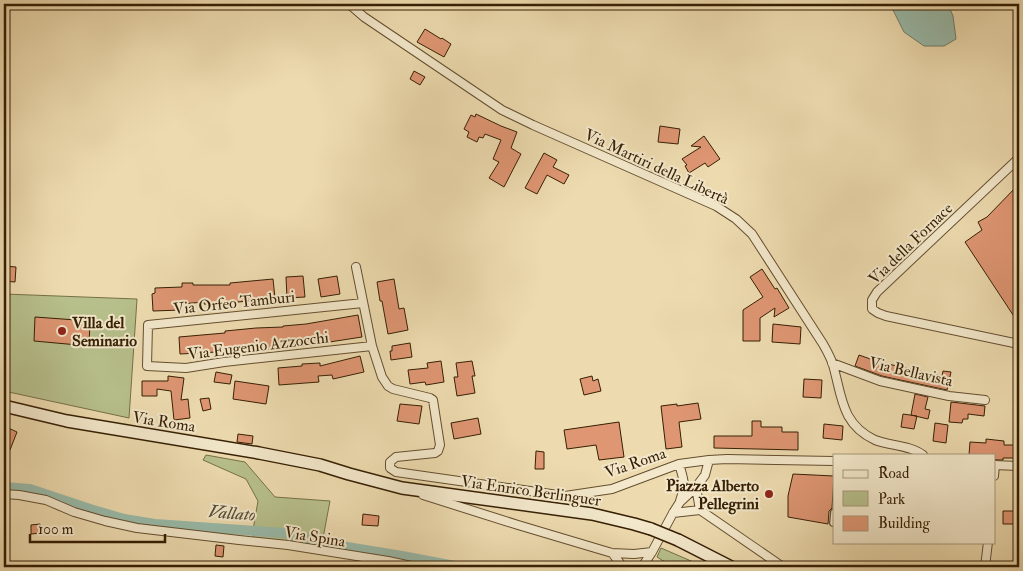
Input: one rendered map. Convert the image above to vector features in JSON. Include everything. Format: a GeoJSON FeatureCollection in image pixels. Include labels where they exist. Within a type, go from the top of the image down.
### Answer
{"type":"FeatureCollection","features":[{"type":"Feature","properties":{"kind":"main road","name":"Via Roma"},"geometry":{"type":"LineString","coordinates":[[4,406],[67,421],[320,465]]}},
{"type":"Feature","properties":{"kind":"main road","name":"Via Enrico Berlinguer"},"geometry":{"type":"LineString","coordinates":[[320,465],[402,488],[592,514],[634,524],[678,540],[731,567]]}},
{"type":"Feature","properties":{"kind":"street","name":"Via Martiri della Libertà"},"geometry":{"type":"LineString","coordinates":[[349,4],[364,17],[502,110],[716,206],[736,219],[752,234],[823,344],[832,363],[847,416],[859,429],[875,440],[916,450],[922,454]]}},
{"type":"Feature","properties":{"kind":"street","name":"Via della Fornace"},"geometry":{"type":"LineString","coordinates":[[1019,158],[877,292],[872,300],[872,309],[886,316],[1014,343],[1019,346]]}},
{"type":"Feature","properties":{"kind":"street"},"geometry":{"type":"LineString","coordinates":[[356,267],[372,346]]}},
{"type":"Feature","properties":{"kind":"street","name":"Via Orfeo Tamburi"},"geometry":{"type":"LineString","coordinates":[[147,366],[148,325],[363,303]]}},
{"type":"Feature","properties":{"kind":"street","name":"Via Eugenio Azzocchi"},"geometry":{"type":"LineString","coordinates":[[147,366],[186,368],[372,346]]}},
{"type":"Feature","properties":{"kind":"street","name":"Via Roma"},"geometry":{"type":"LineString","coordinates":[[372,346],[382,377],[388,386],[433,400],[440,445],[438,451],[435,453],[396,457],[390,462],[390,468],[396,472],[565,496],[612,489],[679,464],[709,460],[833,461]]}},
{"type":"Feature","properties":{"kind":"street","name":"Via Bellavista"},"geometry":{"type":"LineString","coordinates":[[832,363],[880,381],[949,396],[985,400]]}},
{"type":"Feature","properties":{"kind":"street"},"geometry":{"type":"LineString","coordinates":[[642,567],[680,502],[705,475],[709,460]]}},
{"type":"Feature","properties":{"kind":"street"},"geometry":{"type":"LineString","coordinates":[[679,464],[685,487],[680,502]]}},
{"type":"Feature","properties":{"kind":"street"},"geometry":{"type":"LineString","coordinates":[[996,465],[1019,466]]}},
{"type":"Feature","properties":{"kind":"street"},"geometry":{"type":"LineString","coordinates":[[696,486],[700,510]]}},
{"type":"Feature","properties":{"kind":"street"},"geometry":{"type":"LineString","coordinates":[[402,488],[612,553],[634,554],[652,552]]}},
{"type":"Feature","properties":{"kind":"street","name":"Via Spina"},"geometry":{"type":"LineString","coordinates":[[4,494],[19,494],[46,500],[74,512],[137,528],[288,544],[416,567]]}},
{"type":"Feature","properties":{"kind":"street"},"geometry":{"type":"LineString","coordinates":[[673,513],[700,510],[783,567]]}},
{"type":"Feature","properties":{"kind":"street"},"geometry":{"type":"LineString","coordinates":[[985,567],[988,544]]}},
{"type":"Feature","properties":{"kind":"street"},"geometry":{"type":"LineString","coordinates":[[612,553],[623,567]]}},
{"type":"Feature","properties":{"kind":"green space"},"geometry":{"type":"Polygon","coordinates":[[[4,294],[137,299],[129,418],[4,391],[4,294]]]}},
{"type":"Feature","properties":{"kind":"green space"},"geometry":{"type":"Polygon","coordinates":[[[206,455],[245,462],[275,497],[330,501],[323,538],[324,548],[253,538],[258,501],[246,479],[203,460],[206,455]]]}},
{"type":"Feature","properties":{"kind":"green space"},"geometry":{"type":"Polygon","coordinates":[[[661,548],[705,567],[673,567],[657,557],[661,548]]]}},
{"type":"Feature","properties":{"kind":"shaded area"},"geometry":{"type":"Polygon","coordinates":[[[890,4],[948,4],[953,16],[956,39],[944,46],[924,46],[904,32],[890,4]]]}},
{"type":"Feature","properties":{"kind":"building"},"geometry":{"type":"Polygon","coordinates":[[[425,29],[451,44],[444,57],[417,42],[425,29]]]}},
{"type":"Feature","properties":{"kind":"building"},"geometry":{"type":"Polygon","coordinates":[[[414,71],[425,77],[420,85],[410,79],[414,71]]]}},
{"type":"Feature","properties":{"kind":"building"},"geometry":{"type":"Polygon","coordinates":[[[476,114],[517,132],[511,148],[521,154],[504,187],[489,178],[499,162],[493,159],[501,140],[485,134],[483,138],[479,137],[477,142],[467,137],[469,132],[464,129],[471,115],[475,117],[476,114]]]}},
{"type":"Feature","properties":{"kind":"building"},"geometry":{"type":"Polygon","coordinates":[[[660,126],[680,129],[678,144],[658,142],[660,126]]]}},
{"type":"Feature","properties":{"kind":"building"},"geometry":{"type":"Polygon","coordinates":[[[704,136],[720,159],[708,167],[705,163],[689,173],[685,166],[687,165],[682,159],[701,147],[691,146],[704,136]]]}},
{"type":"Feature","properties":{"kind":"building"},"geometry":{"type":"Polygon","coordinates":[[[544,153],[557,160],[553,167],[569,175],[564,184],[547,175],[537,194],[525,188],[544,153]]]}},
{"type":"Feature","properties":{"kind":"building"},"geometry":{"type":"Polygon","coordinates":[[[1019,184],[1019,324],[965,242],[982,230],[978,222],[987,217],[1019,184]]]}},
{"type":"Feature","properties":{"kind":"building"},"geometry":{"type":"Polygon","coordinates":[[[4,266],[16,267],[15,282],[4,281],[4,266]]]}},
{"type":"Feature","properties":{"kind":"building"},"geometry":{"type":"Polygon","coordinates":[[[762,269],[775,289],[777,288],[789,308],[774,317],[775,308],[760,318],[760,341],[743,341],[743,310],[763,297],[750,277],[762,269]]]}},
{"type":"Feature","properties":{"kind":"building"},"geometry":{"type":"Polygon","coordinates":[[[303,276],[305,297],[287,298],[286,277],[303,276]]]}},
{"type":"Feature","properties":{"kind":"building"},"geometry":{"type":"Polygon","coordinates":[[[337,276],[340,294],[321,297],[318,279],[337,276]]]}},
{"type":"Feature","properties":{"kind":"building"},"geometry":{"type":"Polygon","coordinates":[[[273,279],[275,298],[220,304],[204,304],[204,302],[181,304],[181,310],[153,311],[152,294],[155,293],[155,288],[182,287],[182,283],[193,283],[193,285],[230,285],[230,283],[273,279]]]}},
{"type":"Feature","properties":{"kind":"building"},"geometry":{"type":"Polygon","coordinates":[[[394,279],[399,309],[404,308],[408,330],[388,334],[377,282],[394,279]]]}},
{"type":"Feature","properties":{"kind":"building"},"geometry":{"type":"Polygon","coordinates":[[[358,315],[362,337],[274,349],[231,352],[231,347],[217,348],[217,352],[180,354],[179,337],[256,328],[283,327],[358,315]]]}},
{"type":"Feature","properties":{"kind":"building","name":"Villa del Seminario"},"geometry":{"type":"Polygon","coordinates":[[[35,317],[90,321],[89,346],[34,341],[35,317]]]}},
{"type":"Feature","properties":{"kind":"building"},"geometry":{"type":"Polygon","coordinates":[[[773,324],[801,327],[800,344],[772,342],[773,324]]]}},
{"type":"Feature","properties":{"kind":"building"},"geometry":{"type":"Polygon","coordinates":[[[410,343],[412,357],[391,360],[390,351],[392,351],[392,346],[410,343]]]}},
{"type":"Feature","properties":{"kind":"building"},"geometry":{"type":"Polygon","coordinates":[[[859,355],[879,362],[942,376],[943,371],[951,372],[947,390],[882,376],[855,366],[859,355]]]}},
{"type":"Feature","properties":{"kind":"building"},"geometry":{"type":"Polygon","coordinates":[[[360,356],[364,372],[333,379],[332,375],[318,376],[319,382],[279,385],[278,368],[320,363],[320,366],[360,356]]]}},
{"type":"Feature","properties":{"kind":"building"},"geometry":{"type":"Polygon","coordinates":[[[441,361],[444,382],[426,385],[425,382],[410,384],[408,370],[428,368],[427,363],[441,361]]]}},
{"type":"Feature","properties":{"kind":"building"},"geometry":{"type":"Polygon","coordinates":[[[472,361],[475,376],[472,376],[475,393],[457,396],[454,377],[458,377],[456,363],[472,361]]]}},
{"type":"Feature","properties":{"kind":"building"},"geometry":{"type":"Polygon","coordinates":[[[216,372],[232,375],[230,384],[214,382],[216,372]]]}},
{"type":"Feature","properties":{"kind":"building"},"geometry":{"type":"Polygon","coordinates":[[[168,376],[184,378],[181,400],[188,399],[190,418],[174,420],[171,391],[157,389],[157,396],[142,396],[142,381],[168,381],[168,376]]]}},
{"type":"Feature","properties":{"kind":"building"},"geometry":{"type":"Polygon","coordinates":[[[592,376],[593,381],[598,379],[601,391],[584,395],[580,379],[592,376]]]}},
{"type":"Feature","properties":{"kind":"building"},"geometry":{"type":"Polygon","coordinates":[[[804,379],[822,380],[821,398],[803,397],[804,379]]]}},
{"type":"Feature","properties":{"kind":"building"},"geometry":{"type":"Polygon","coordinates":[[[235,381],[269,386],[266,404],[233,399],[235,381]]]}},
{"type":"Feature","properties":{"kind":"building"},"geometry":{"type":"Polygon","coordinates":[[[915,394],[928,397],[925,409],[930,410],[928,419],[911,415],[915,394]]]}},
{"type":"Feature","properties":{"kind":"building"},"geometry":{"type":"Polygon","coordinates":[[[209,398],[211,409],[203,411],[200,399],[209,398]]]}},
{"type":"Feature","properties":{"kind":"building"},"geometry":{"type":"Polygon","coordinates":[[[951,402],[985,406],[984,416],[968,414],[968,419],[963,419],[962,423],[949,422],[951,402]]]}},
{"type":"Feature","properties":{"kind":"building"},"geometry":{"type":"Polygon","coordinates":[[[698,403],[701,419],[679,422],[682,447],[666,449],[661,406],[698,403]]]}},
{"type":"Feature","properties":{"kind":"building"},"geometry":{"type":"Polygon","coordinates":[[[400,404],[422,406],[419,424],[397,421],[400,404]]]}},
{"type":"Feature","properties":{"kind":"building"},"geometry":{"type":"Polygon","coordinates":[[[903,414],[917,416],[914,429],[901,427],[903,414]]]}},
{"type":"Feature","properties":{"kind":"building"},"geometry":{"type":"Polygon","coordinates":[[[478,418],[481,434],[454,439],[451,423],[478,418]]]}},
{"type":"Feature","properties":{"kind":"building"},"geometry":{"type":"Polygon","coordinates":[[[752,421],[761,421],[761,427],[782,427],[782,432],[798,432],[798,450],[714,448],[714,436],[752,436],[752,421]]]}},
{"type":"Feature","properties":{"kind":"building"},"geometry":{"type":"Polygon","coordinates":[[[619,422],[624,457],[599,460],[596,445],[567,449],[564,430],[619,422]]]}},
{"type":"Feature","properties":{"kind":"building"},"geometry":{"type":"Polygon","coordinates":[[[935,423],[948,425],[946,443],[933,441],[935,423]]]}},
{"type":"Feature","properties":{"kind":"building"},"geometry":{"type":"Polygon","coordinates":[[[824,424],[843,426],[842,440],[823,438],[824,424]]]}},
{"type":"Feature","properties":{"kind":"building"},"geometry":{"type":"Polygon","coordinates":[[[4,426],[17,432],[10,450],[4,448],[4,426]]]}},
{"type":"Feature","properties":{"kind":"building"},"geometry":{"type":"Polygon","coordinates":[[[238,434],[253,436],[252,444],[237,442],[238,434]]]}},
{"type":"Feature","properties":{"kind":"building"},"geometry":{"type":"Polygon","coordinates":[[[986,439],[1004,441],[1004,445],[1019,445],[1019,458],[997,460],[996,454],[969,454],[970,442],[986,443],[986,439]]]}},
{"type":"Feature","properties":{"kind":"building"},"geometry":{"type":"Polygon","coordinates":[[[536,451],[544,452],[544,469],[535,469],[536,451]]]}},
{"type":"Feature","properties":{"kind":"building"},"geometry":{"type":"Polygon","coordinates":[[[793,474],[833,476],[832,508],[829,511],[828,524],[788,517],[788,496],[793,474]]]}},
{"type":"Feature","properties":{"kind":"building"},"geometry":{"type":"Polygon","coordinates":[[[1003,511],[1019,511],[1019,524],[1003,524],[1003,511]]]}},
{"type":"Feature","properties":{"kind":"building"},"geometry":{"type":"Polygon","coordinates":[[[363,514],[379,516],[378,526],[362,525],[363,514]]]}},
{"type":"Feature","properties":{"kind":"building"},"geometry":{"type":"Polygon","coordinates":[[[40,524],[41,533],[31,534],[31,525],[40,524]]]}},
{"type":"Feature","properties":{"kind":"building"},"geometry":{"type":"Polygon","coordinates":[[[216,545],[224,546],[223,557],[215,556],[216,545]]]}},
{"type":"Feature","properties":{"kind":"waterway","name":"Vallato"},"geometry":{"type":"LineString","coordinates":[[4,487],[30,489],[124,519],[155,524],[284,533],[347,547],[460,567]]}},
{"type":"Feature","properties":{"kind":"place","name":"Villa del Seminario"},"geometry":{"type":"Point","coordinates":[62,331]}},
{"type":"Feature","properties":{"kind":"place","name":"Piazza Alberto Pellegrini"},"geometry":{"type":"Point","coordinates":[769,494]}}]}
